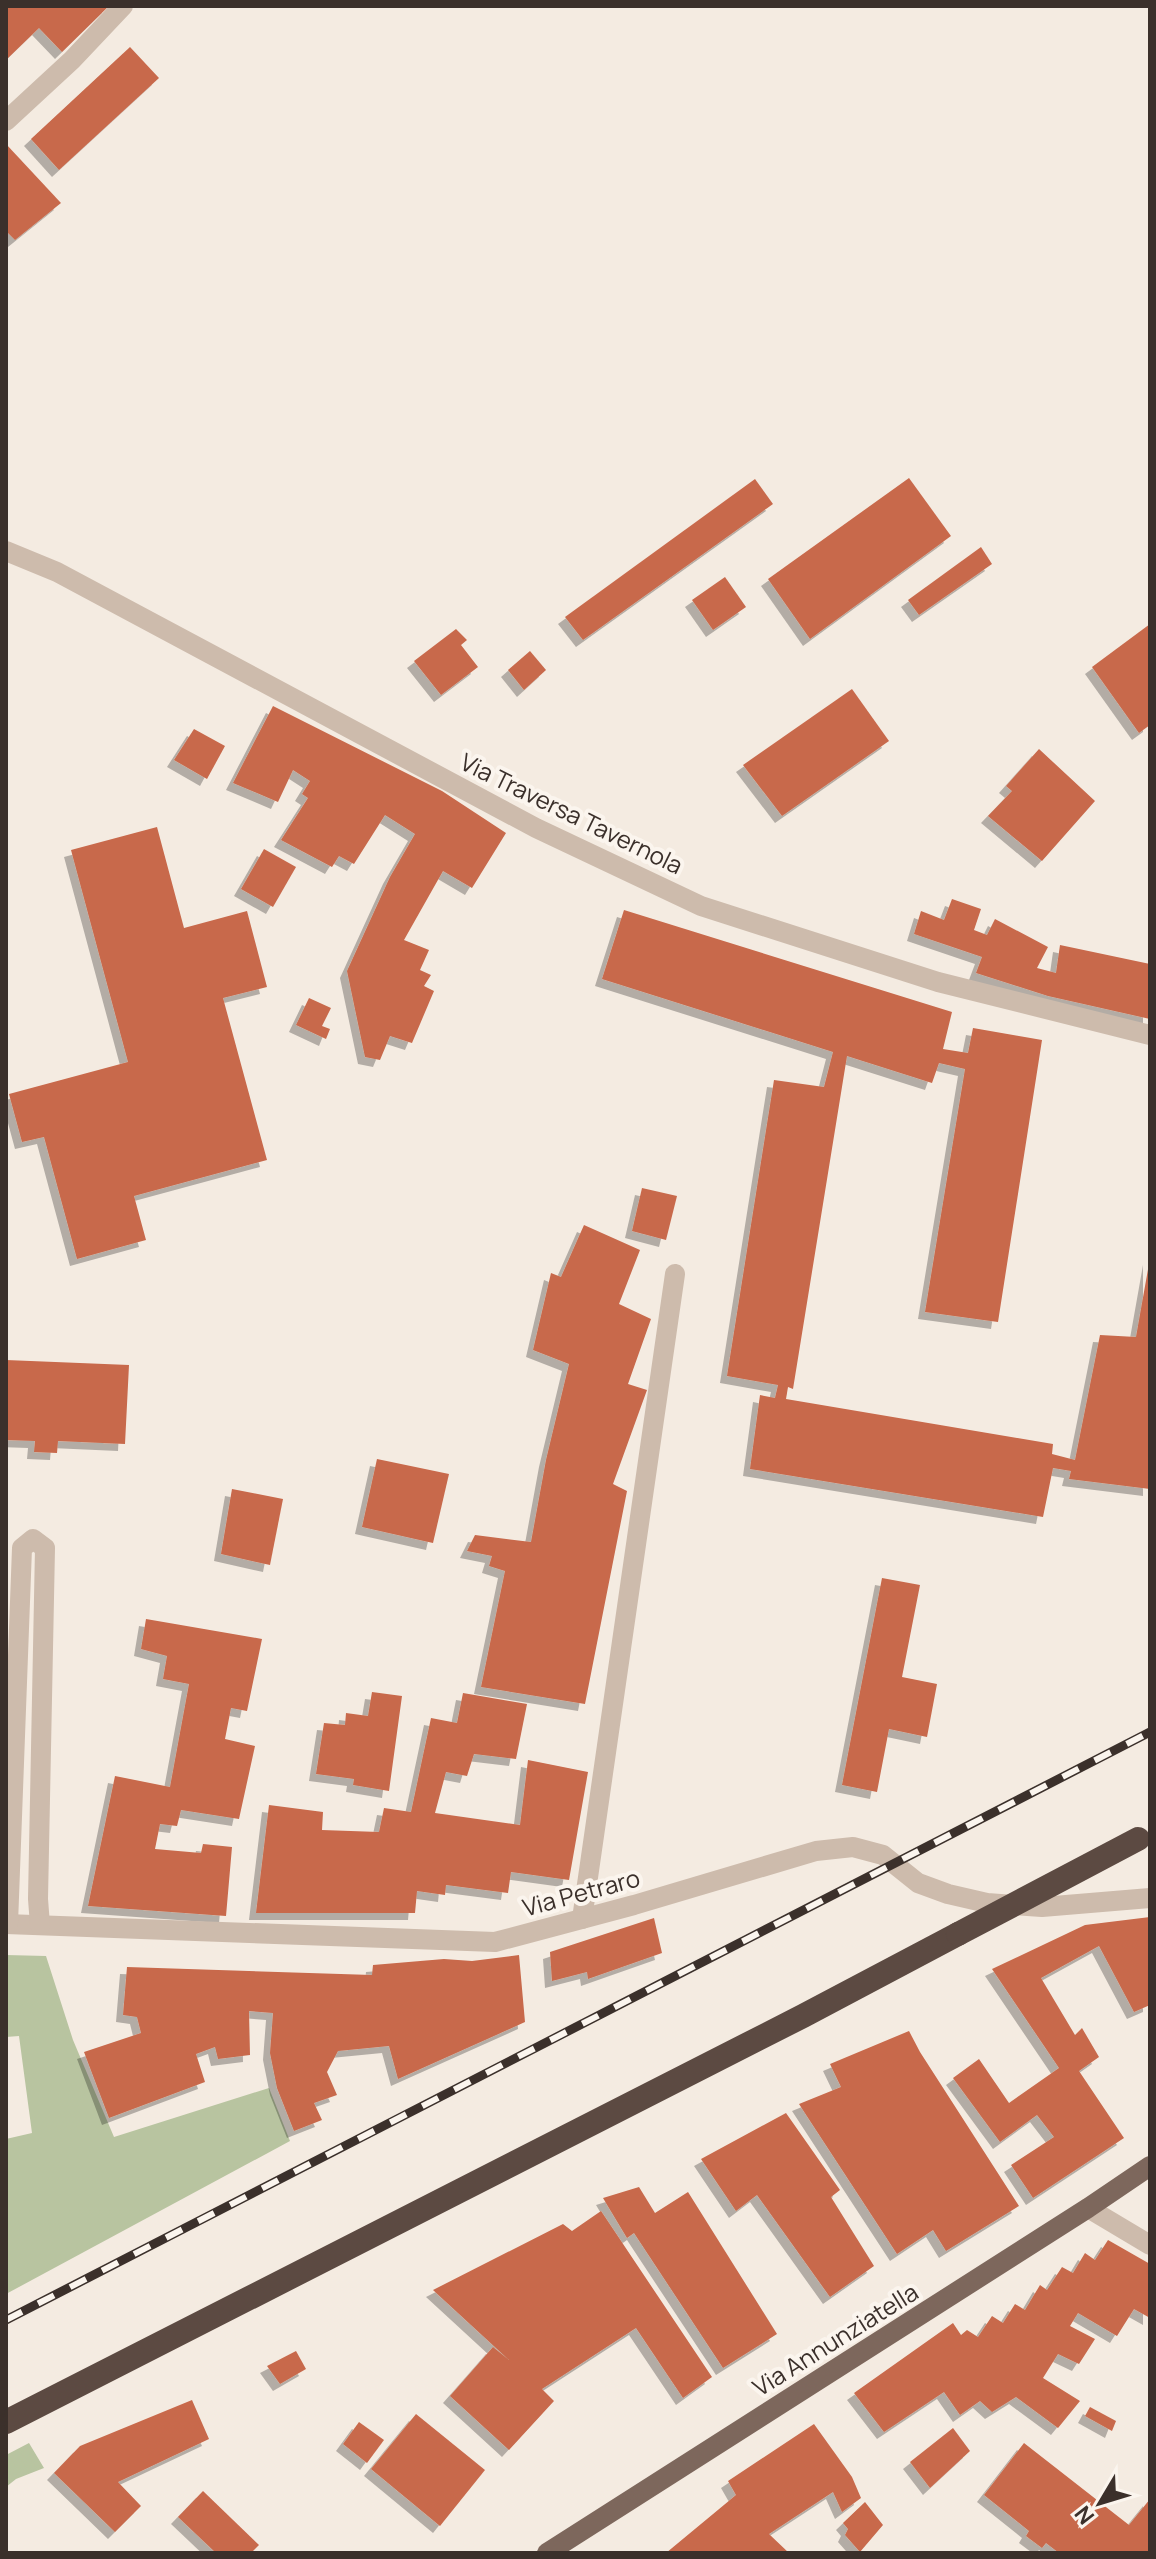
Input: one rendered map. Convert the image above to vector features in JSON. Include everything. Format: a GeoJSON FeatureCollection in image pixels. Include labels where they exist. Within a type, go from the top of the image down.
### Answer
{"type":"FeatureCollection","features":[{"type":"Feature","properties":{"kind":"highway"},"geometry":{"type":"LineString","coordinates":[[6,2422],[789,2023],[1144,1836]]}},
{"type":"Feature","properties":{"kind":"main road","name":"Via Annunziatella"},"geometry":{"type":"LineString","coordinates":[[547,2553],[1150,2166]]}},
{"type":"Feature","properties":{"kind":"street"},"geometry":{"type":"LineString","coordinates":[[6,121],[72,60],[123,6]]}},
{"type":"Feature","properties":{"kind":"street","name":"Via Traversa Tavernola"},"geometry":{"type":"LineString","coordinates":[[6,551],[57,572],[536,828],[701,906],[938,982],[1150,1035]]}},
{"type":"Feature","properties":{"kind":"street"},"geometry":{"type":"LineString","coordinates":[[582,1919],[675,1274]]}},
{"type":"Feature","properties":{"kind":"street"},"geometry":{"type":"LineString","coordinates":[[7,1924],[22,1548],[33,1539],[45,1548],[40,1925]]}},
{"type":"Feature","properties":{"kind":"street","name":"Via Petraro"},"geometry":{"type":"LineString","coordinates":[[7,1924],[495,1942],[816,1851],[853,1847],[883,1855],[918,1883],[987,1903],[1042,1907],[1150,1898]]}},
{"type":"Feature","properties":{"kind":"street"},"geometry":{"type":"LineString","coordinates":[[1088,2208],[1150,2245]]}},
{"type":"Feature","properties":{"kind":"green space"},"geometry":{"type":"Polygon","coordinates":[[[6,1955],[46,1956],[73,2040],[114,2137],[269,2088],[290,2141],[6,2294],[6,2139],[32,2133],[19,2036],[6,2037],[6,1955]]]}},
{"type":"Feature","properties":{"kind":"green space"},"geometry":{"type":"Polygon","coordinates":[[[29,2443],[44,2468],[16,2479],[6,2487],[6,2455],[29,2443]]]}},
{"type":"Feature","properties":{"kind":"building"},"geometry":{"type":"Polygon","coordinates":[[[6,6],[109,6],[62,52],[39,28],[6,60],[6,6]]]}},
{"type":"Feature","properties":{"kind":"building"},"geometry":{"type":"Polygon","coordinates":[[[130,47],[159,78],[59,170],[31,139],[130,47]]]}},
{"type":"Feature","properties":{"kind":"building"},"geometry":{"type":"Polygon","coordinates":[[[6,144],[61,203],[15,240],[6,231],[6,144]]]}},
{"type":"Feature","properties":{"kind":"building"},"geometry":{"type":"Polygon","coordinates":[[[909,478],[951,536],[810,639],[768,579],[909,478]]]}},
{"type":"Feature","properties":{"kind":"building"},"geometry":{"type":"Polygon","coordinates":[[[755,479],[773,504],[583,640],[565,617],[755,479]]]}},
{"type":"Feature","properties":{"kind":"building"},"geometry":{"type":"Polygon","coordinates":[[[981,547],[992,564],[919,615],[908,600],[981,547]]]}},
{"type":"Feature","properties":{"kind":"building"},"geometry":{"type":"Polygon","coordinates":[[[725,577],[746,607],[713,630],[692,600],[725,577]]]}},
{"type":"Feature","properties":{"kind":"building"},"geometry":{"type":"Polygon","coordinates":[[[1150,624],[1150,725],[1139,733],[1092,667],[1150,624]]]}},
{"type":"Feature","properties":{"kind":"building"},"geometry":{"type":"Polygon","coordinates":[[[456,629],[467,640],[461,645],[478,667],[441,695],[414,661],[456,629]]]}},
{"type":"Feature","properties":{"kind":"building"},"geometry":{"type":"Polygon","coordinates":[[[530,651],[546,670],[524,690],[508,670],[530,651]]]}},
{"type":"Feature","properties":{"kind":"building"},"geometry":{"type":"Polygon","coordinates":[[[852,689],[889,741],[782,816],[743,765],[852,689]]]}},
{"type":"Feature","properties":{"kind":"building"},"geometry":{"type":"Polygon","coordinates":[[[273,706],[442,791],[506,833],[472,888],[443,871],[404,940],[429,950],[420,970],[431,975],[424,986],[434,991],[412,1043],[390,1036],[380,1060],[365,1057],[347,971],[390,877],[415,834],[385,815],[354,864],[339,856],[332,867],[281,840],[308,798],[302,794],[310,781],[293,770],[278,802],[233,783],[273,706]]]}},
{"type":"Feature","properties":{"kind":"building"},"geometry":{"type":"Polygon","coordinates":[[[194,729],[225,746],[207,779],[174,760],[194,729]]]}},
{"type":"Feature","properties":{"kind":"building"},"geometry":{"type":"Polygon","coordinates":[[[1039,749],[1095,801],[1042,861],[988,816],[1012,791],[1006,786],[1039,749]]]}},
{"type":"Feature","properties":{"kind":"building"},"geometry":{"type":"Polygon","coordinates":[[[157,827],[184,928],[247,911],[267,987],[223,998],[267,1160],[134,1196],[146,1240],[77,1259],[44,1137],[22,1142],[9,1094],[128,1062],[71,850],[157,827]]]}},
{"type":"Feature","properties":{"kind":"building"},"geometry":{"type":"Polygon","coordinates":[[[264,849],[296,867],[273,907],[241,889],[264,849]]]}},
{"type":"Feature","properties":{"kind":"building"},"geometry":{"type":"Polygon","coordinates":[[[952,899],[981,909],[974,930],[987,935],[995,919],[1048,947],[1037,968],[1056,973],[1060,945],[1150,964],[1150,1019],[1048,996],[976,973],[982,957],[914,934],[921,911],[944,920],[952,899]]]}},
{"type":"Feature","properties":{"kind":"building"},"geometry":{"type":"Polygon","coordinates":[[[624,910],[952,1012],[943,1049],[968,1053],[973,1028],[1042,1040],[998,1322],[925,1312],[965,1069],[939,1063],[932,1083],[847,1056],[793,1389],[788,1387],[786,1399],[1053,1444],[1052,1454],[1075,1460],[1100,1335],[1136,1337],[1150,1258],[1150,1489],[1069,1479],[1071,1471],[1053,1468],[1043,1517],[750,1469],[760,1395],[775,1398],[778,1385],[727,1376],[774,1080],[824,1087],[833,1052],[602,979],[624,910]]]}},
{"type":"Feature","properties":{"kind":"building"},"geometry":{"type":"Polygon","coordinates":[[[309,998],[331,1008],[322,1026],[330,1029],[326,1039],[296,1025],[309,998]]]}},
{"type":"Feature","properties":{"kind":"building"},"geometry":{"type":"Polygon","coordinates":[[[642,1188],[677,1196],[666,1240],[632,1231],[642,1188]]]}},
{"type":"Feature","properties":{"kind":"building"},"geometry":{"type":"Polygon","coordinates":[[[584,1225],[640,1250],[619,1304],[651,1319],[628,1384],[647,1390],[613,1484],[627,1491],[585,1704],[481,1687],[505,1571],[489,1566],[492,1556],[467,1551],[475,1535],[531,1542],[546,1460],[569,1364],[533,1350],[551,1273],[561,1277],[584,1225]]]}},
{"type":"Feature","properties":{"kind":"building"},"geometry":{"type":"Polygon","coordinates":[[[6,1360],[129,1365],[125,1444],[58,1441],[57,1453],[34,1452],[35,1441],[6,1440],[6,1360]]]}},
{"type":"Feature","properties":{"kind":"building"},"geometry":{"type":"Polygon","coordinates":[[[377,1459],[449,1474],[433,1543],[362,1527],[377,1459]]]}},
{"type":"Feature","properties":{"kind":"building"},"geometry":{"type":"Polygon","coordinates":[[[232,1489],[283,1499],[270,1565],[221,1554],[232,1489]]]}},
{"type":"Feature","properties":{"kind":"building"},"geometry":{"type":"Polygon","coordinates":[[[882,1578],[920,1585],[902,1677],[937,1684],[927,1737],[889,1729],[877,1792],[842,1785],[882,1578]]]}},
{"type":"Feature","properties":{"kind":"building"},"geometry":{"type":"Polygon","coordinates":[[[146,1619],[262,1639],[247,1711],[231,1708],[225,1739],[255,1746],[239,1819],[181,1810],[177,1826],[160,1824],[155,1849],[201,1853],[203,1844],[232,1847],[226,1916],[88,1906],[115,1776],[170,1787],[189,1684],[163,1679],[167,1656],[141,1649],[146,1619]]]}},
{"type":"Feature","properties":{"kind":"building"},"geometry":{"type":"Polygon","coordinates":[[[372,1692],[402,1696],[389,1791],[353,1785],[354,1779],[316,1774],[324,1723],[345,1725],[346,1713],[368,1716],[372,1692]]]}},
{"type":"Feature","properties":{"kind":"building"},"geometry":{"type":"Polygon","coordinates":[[[463,1693],[527,1704],[516,1759],[474,1754],[467,1776],[446,1772],[435,1813],[520,1825],[528,1760],[588,1772],[569,1880],[511,1872],[508,1893],[446,1885],[445,1895],[417,1891],[415,1913],[256,1913],[269,1805],[323,1812],[322,1830],[379,1832],[384,1808],[411,1812],[431,1718],[457,1723],[463,1693]]]}},
{"type":"Feature","properties":{"kind":"building"},"geometry":{"type":"Polygon","coordinates":[[[1150,1917],[1150,2005],[1134,2012],[1099,1946],[1041,1978],[1075,2035],[1082,2028],[1099,2057],[1079,2071],[1124,2138],[1033,2198],[1011,2165],[1054,2137],[1037,2115],[1000,2142],[953,2078],[979,2059],[1009,2103],[1059,2068],[992,1969],[1085,1925],[1150,1917]]]}},
{"type":"Feature","properties":{"kind":"building"},"geometry":{"type":"Polygon","coordinates":[[[654,1918],[662,1953],[588,1979],[587,1972],[552,1981],[550,1952],[654,1918]]]}},
{"type":"Feature","properties":{"kind":"building"},"geometry":{"type":"Polygon","coordinates":[[[519,1955],[525,2022],[398,2079],[389,2046],[338,2051],[327,2072],[337,2095],[314,2103],[322,2120],[294,2131],[277,2088],[270,2053],[273,2013],[249,2011],[250,2055],[218,2059],[215,2047],[196,2054],[205,2082],[109,2118],[84,2052],[141,2033],[137,2017],[123,2015],[127,1967],[372,1975],[373,1965],[444,1959],[472,1961],[519,1955]]]}},
{"type":"Feature","properties":{"kind":"building"},"geometry":{"type":"Polygon","coordinates":[[[909,2031],[1019,2206],[946,2251],[933,2230],[897,2254],[799,2104],[841,2087],[830,2064],[909,2031]]]}},
{"type":"Feature","properties":{"kind":"building"},"geometry":{"type":"Polygon","coordinates":[[[786,2113],[840,2190],[831,2197],[874,2266],[830,2297],[757,2195],[736,2211],[701,2159],[786,2113]]]}},
{"type":"Feature","properties":{"kind":"building"},"geometry":{"type":"Polygon","coordinates":[[[639,2187],[655,2213],[688,2192],[777,2334],[723,2368],[634,2233],[627,2238],[603,2198],[639,2187]]]}},
{"type":"Feature","properties":{"kind":"building"},"geometry":{"type":"Polygon","coordinates":[[[601,2211],[712,2377],[683,2398],[636,2328],[542,2389],[554,2401],[509,2450],[450,2396],[493,2347],[509,2360],[433,2290],[563,2224],[572,2231],[601,2211]]]}},
{"type":"Feature","properties":{"kind":"building"},"geometry":{"type":"Polygon","coordinates":[[[1108,2240],[1150,2264],[1150,2318],[1134,2309],[1117,2336],[1078,2313],[1070,2326],[1095,2339],[1079,2364],[1058,2354],[1043,2378],[1080,2401],[1058,2428],[1016,2397],[992,2412],[980,2401],[960,2415],[944,2392],[884,2432],[854,2393],[953,2323],[961,2335],[967,2330],[978,2337],[992,2316],[1003,2323],[1015,2304],[1025,2310],[1040,2285],[1047,2290],[1062,2267],[1073,2273],[1085,2253],[1095,2260],[1108,2240]]]}},
{"type":"Feature","properties":{"kind":"building"},"geometry":{"type":"Polygon","coordinates":[[[296,2351],[306,2369],[280,2384],[267,2366],[296,2351]]]}},
{"type":"Feature","properties":{"kind":"building"},"geometry":{"type":"Polygon","coordinates":[[[192,2400],[209,2439],[118,2482],[141,2506],[115,2532],[54,2473],[80,2446],[192,2400]]]}},
{"type":"Feature","properties":{"kind":"building"},"geometry":{"type":"Polygon","coordinates":[[[1090,2407],[1116,2421],[1112,2431],[1085,2416],[1090,2407]]]}},
{"type":"Feature","properties":{"kind":"building"},"geometry":{"type":"Polygon","coordinates":[[[416,2414],[485,2470],[440,2526],[371,2469],[416,2414]]]}},
{"type":"Feature","properties":{"kind":"building"},"geometry":{"type":"Polygon","coordinates":[[[359,2422],[384,2440],[367,2463],[343,2444],[359,2422]]]}},
{"type":"Feature","properties":{"kind":"building"},"geometry":{"type":"Polygon","coordinates":[[[814,2424],[852,2477],[861,2498],[842,2512],[833,2492],[769,2534],[789,2553],[666,2553],[736,2495],[728,2481],[814,2424]]]}},
{"type":"Feature","properties":{"kind":"building"},"geometry":{"type":"Polygon","coordinates":[[[953,2428],[970,2451],[930,2488],[910,2462],[953,2428]]]}},
{"type":"Feature","properties":{"kind":"building"},"geometry":{"type":"Polygon","coordinates":[[[1024,2443],[1129,2525],[1150,2499],[1150,2553],[1059,2553],[1046,2543],[1042,2548],[1026,2536],[1029,2531],[984,2495],[1024,2443]]]}},
{"type":"Feature","properties":{"kind":"building"},"geometry":{"type":"Polygon","coordinates":[[[203,2491],[259,2545],[251,2553],[216,2553],[178,2517],[203,2491]]]}},
{"type":"Feature","properties":{"kind":"building"},"geometry":{"type":"Polygon","coordinates":[[[865,2502],[883,2525],[860,2552],[845,2535],[848,2529],[843,2523],[865,2502]]]}},
{"type":"Feature","properties":{"kind":"railway"},"geometry":{"type":"LineString","coordinates":[[6,2320],[1150,1732]]}}]}
